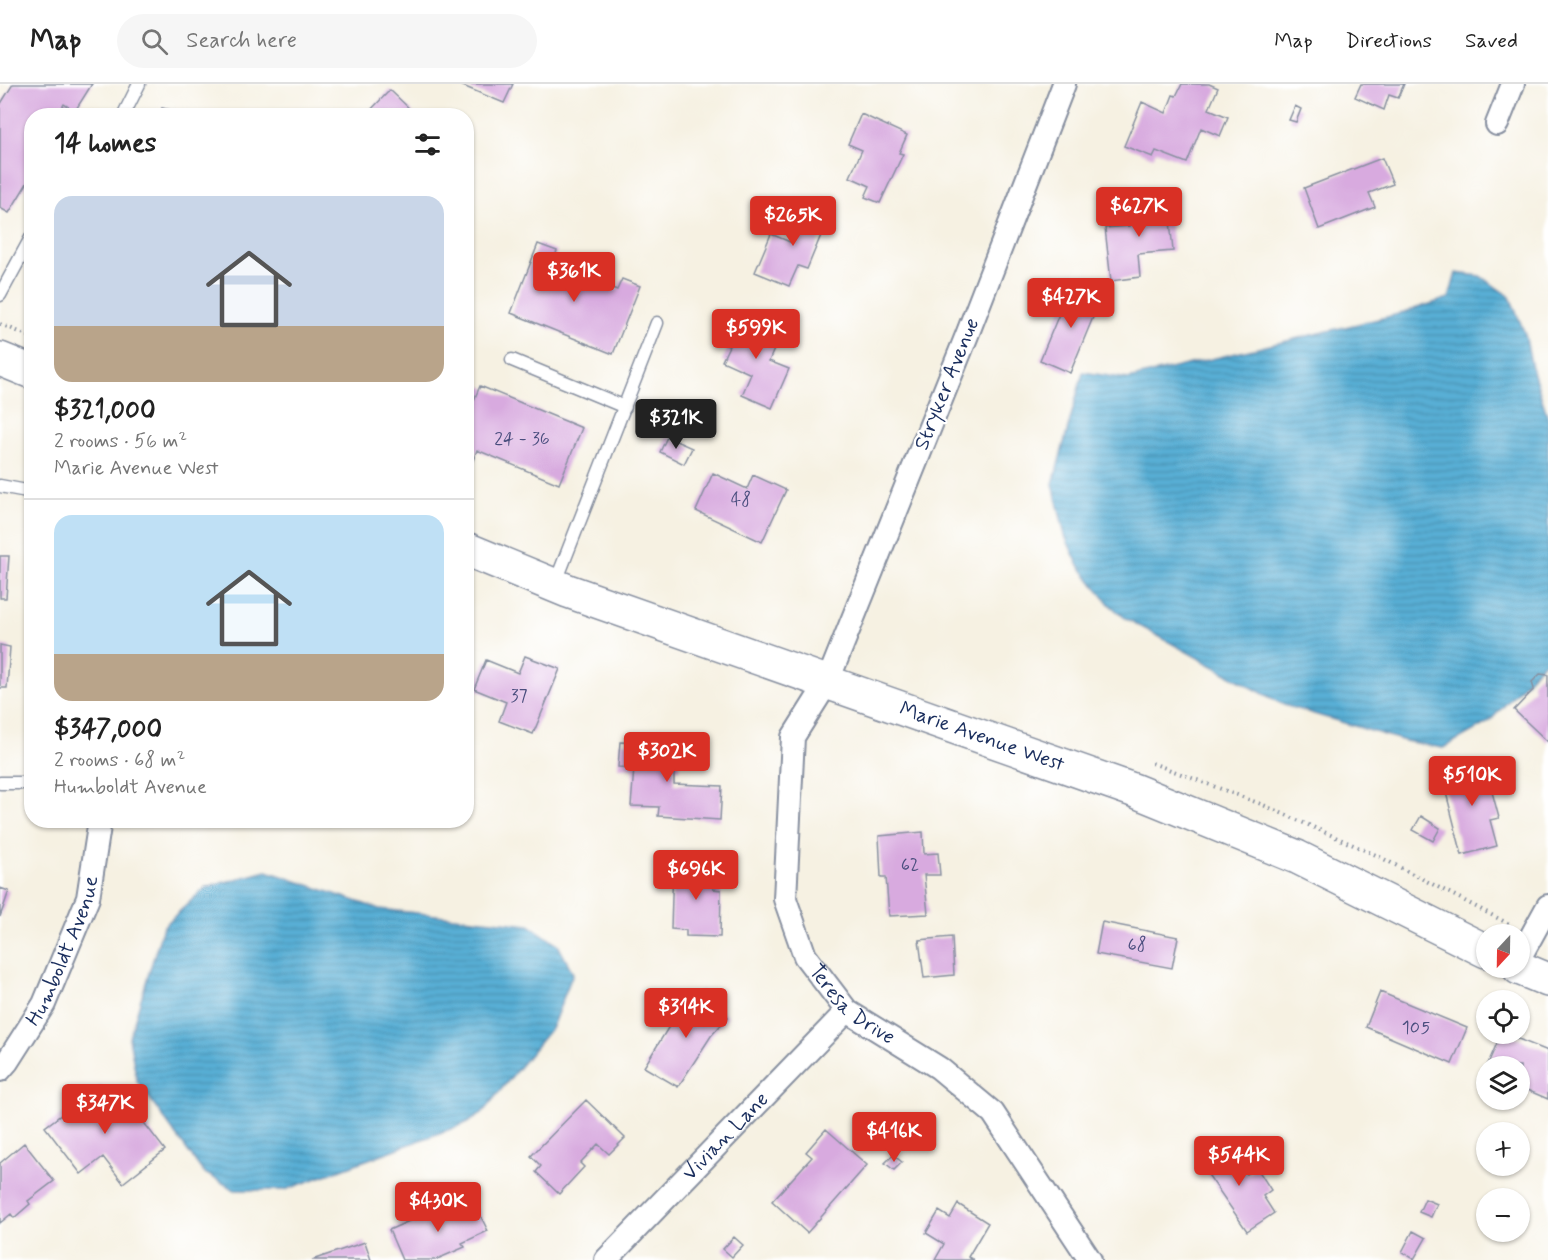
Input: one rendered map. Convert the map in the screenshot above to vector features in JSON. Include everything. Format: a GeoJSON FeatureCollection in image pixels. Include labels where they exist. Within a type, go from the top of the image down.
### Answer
{"type":"FeatureCollection","features":[{"type":"Feature","properties":{"kind":"street","name":"Stryker Avenue"},"geometry":{"type":"LineString","coordinates":[[827,683],[967,335],[1064,84]]}},
{"type":"Feature","properties":{"kind":"street"},"geometry":{"type":"LineString","coordinates":[[1497,124],[1514,84]]}},
{"type":"Feature","properties":{"kind":"street"},"geometry":{"type":"LineString","coordinates":[[0,359],[24,369]]}},
{"type":"Feature","properties":{"kind":"street","name":"Marie Avenue West"},"geometry":{"type":"LineString","coordinates":[[474,552],[554,585],[1133,790],[1297,857],[1476,946]]}},
{"type":"Feature","properties":{"kind":"street","name":"Teresa Drive"},"geometry":{"type":"LineString","coordinates":[[827,683],[793,736],[785,899],[805,956],[847,1011],[939,1068],[993,1113],[1090,1260]]}},
{"type":"Feature","properties":{"kind":"street","name":"Humboldt Avenue"},"geometry":{"type":"LineString","coordinates":[[0,1070],[44,1004],[88,898],[99,828]]}},
{"type":"Feature","properties":{"kind":"street"},"geometry":{"type":"LineString","coordinates":[[1530,939],[1548,906]]}},
{"type":"Feature","properties":{"kind":"street"},"geometry":{"type":"LineString","coordinates":[[1530,972],[1548,980]]}},
{"type":"Feature","properties":{"kind":"street","name":"Vivian Lane"},"geometry":{"type":"LineString","coordinates":[[606,1260],[847,1011]]}},
{"type":"Feature","properties":{"kind":"lane"},"geometry":{"type":"LineString","coordinates":[[127,108],[139,84]]}},
{"type":"Feature","properties":{"kind":"lane"},"geometry":{"type":"LineString","coordinates":[[0,295],[24,251]]}},
{"type":"Feature","properties":{"kind":"lane"},"geometry":{"type":"LineString","coordinates":[[554,585],[657,323]]}},
{"type":"Feature","properties":{"kind":"lane"},"geometry":{"type":"LineString","coordinates":[[512,360],[624,406]]}},
{"type":"Feature","properties":{"kind":"lane"},"geometry":{"type":"LineString","coordinates":[[0,486],[24,490]]}},
{"type":"Feature","properties":{"kind":"lane"},"geometry":{"type":"LineString","coordinates":[[0,783],[24,783]]}},
{"type":"Feature","properties":{"kind":"path"},"geometry":{"type":"LineString","coordinates":[[0,324],[24,334]]}},
{"type":"Feature","properties":{"kind":"water"},"geometry":{"type":"Polygon","coordinates":[[[1456,273],[1480,276],[1510,297],[1525,334],[1532,368],[1548,418],[1548,658],[1489,722],[1443,748],[1405,741],[1284,705],[1125,618],[1110,605],[1078,564],[1065,536],[1053,484],[1083,372],[1128,379],[1395,315],[1449,298],[1456,273]]]}},
{"type":"Feature","properties":{"kind":"water"},"geometry":{"type":"Polygon","coordinates":[[[267,871],[379,909],[529,925],[558,945],[573,973],[552,1027],[482,1113],[464,1124],[285,1190],[235,1190],[203,1172],[137,1081],[129,1038],[163,927],[206,887],[267,871]]]}},
{"type":"Feature","properties":{"kind":"building"},"geometry":{"type":"Polygon","coordinates":[[[13,84],[92,84],[77,108],[70,108],[64,104],[62,108],[24,108],[24,188],[9,213],[0,208],[0,105],[13,84]]]}},
{"type":"Feature","properties":{"kind":"building"},"geometry":{"type":"Polygon","coordinates":[[[458,84],[513,84],[504,103],[458,84]]]}},
{"type":"Feature","properties":{"kind":"building"},"geometry":{"type":"Polygon","coordinates":[[[1182,84],[1209,84],[1218,88],[1209,109],[1228,117],[1220,136],[1201,128],[1187,163],[1156,151],[1153,157],[1124,146],[1142,102],[1166,113],[1173,95],[1176,96],[1182,84]]]}},
{"type":"Feature","properties":{"kind":"building"},"geometry":{"type":"Polygon","coordinates":[[[1361,84],[1404,84],[1398,98],[1389,95],[1384,110],[1355,97],[1361,84]]]}},
{"type":"Feature","properties":{"kind":"building"},"geometry":{"type":"Polygon","coordinates":[[[390,90],[409,108],[373,108],[390,90]]]}},
{"type":"Feature","properties":{"kind":"building"},"geometry":{"type":"Polygon","coordinates":[[[1295,106],[1301,109],[1296,122],[1289,120],[1295,106]]]}},
{"type":"Feature","properties":{"kind":"building"},"geometry":{"type":"Polygon","coordinates":[[[861,114],[907,135],[899,153],[903,154],[880,203],[865,197],[870,186],[850,177],[862,150],[848,144],[861,114]]]}},
{"type":"Feature","properties":{"kind":"building"},"geometry":{"type":"Polygon","coordinates":[[[1382,158],[1393,184],[1369,193],[1375,207],[1319,229],[1304,188],[1382,158]]]}},
{"type":"Feature","properties":{"kind":"building"},"geometry":{"type":"Polygon","coordinates":[[[1168,200],[1173,251],[1138,254],[1140,277],[1111,281],[1105,228],[1129,226],[1127,205],[1168,200]]]}},
{"type":"Feature","properties":{"kind":"building"},"geometry":{"type":"Polygon","coordinates":[[[802,204],[829,216],[807,269],[798,266],[789,286],[755,272],[771,234],[790,242],[792,238],[788,236],[802,204]]]}},
{"type":"Feature","properties":{"kind":"building"},"geometry":{"type":"Polygon","coordinates":[[[538,244],[557,251],[552,264],[617,290],[622,279],[640,286],[613,354],[511,313],[538,244]]]}},
{"type":"Feature","properties":{"kind":"building"},"geometry":{"type":"Polygon","coordinates":[[[1071,285],[1101,298],[1070,373],[1040,360],[1071,285]]]}},
{"type":"Feature","properties":{"kind":"building"},"geometry":{"type":"Polygon","coordinates":[[[741,317],[781,333],[769,361],[789,369],[772,408],[742,395],[751,374],[722,361],[729,346],[723,344],[730,327],[736,329],[741,317]]]}},
{"type":"Feature","properties":{"kind":"building"},"geometry":{"type":"Polygon","coordinates":[[[480,386],[582,428],[559,484],[477,450],[474,458],[474,400],[480,386]]]}},
{"type":"Feature","properties":{"kind":"building"},"geometry":{"type":"Polygon","coordinates":[[[667,437],[692,448],[684,464],[660,452],[667,437]]]}},
{"type":"Feature","properties":{"kind":"building"},"geometry":{"type":"Polygon","coordinates":[[[713,473],[747,489],[753,475],[786,490],[762,542],[696,511],[713,473]]]}},
{"type":"Feature","properties":{"kind":"building"},"geometry":{"type":"Polygon","coordinates":[[[0,556],[9,556],[6,598],[0,598],[0,556]]]}},
{"type":"Feature","properties":{"kind":"building"},"geometry":{"type":"Polygon","coordinates":[[[0,645],[10,647],[7,688],[0,688],[0,645]]]}},
{"type":"Feature","properties":{"kind":"building"},"geometry":{"type":"Polygon","coordinates":[[[525,656],[560,669],[533,734],[499,721],[506,702],[474,689],[486,660],[518,673],[525,656]]]}},
{"type":"Feature","properties":{"kind":"building"},"geometry":{"type":"Polygon","coordinates":[[[1540,674],[1548,675],[1548,742],[1514,710],[1534,689],[1532,682],[1540,674]]]}},
{"type":"Feature","properties":{"kind":"building"},"geometry":{"type":"Polygon","coordinates":[[[620,742],[681,745],[680,769],[674,769],[674,784],[722,786],[720,820],[658,816],[659,807],[631,806],[634,768],[618,767],[620,742]]]}},
{"type":"Feature","properties":{"kind":"building"},"geometry":{"type":"Polygon","coordinates":[[[1484,762],[1499,818],[1490,820],[1497,846],[1462,855],[1441,773],[1484,762]]]}},
{"type":"Feature","properties":{"kind":"building"},"geometry":{"type":"Polygon","coordinates":[[[1421,816],[1440,828],[1433,841],[1413,830],[1421,816]]]}},
{"type":"Feature","properties":{"kind":"building"},"geometry":{"type":"Polygon","coordinates":[[[923,832],[924,854],[938,853],[940,875],[924,875],[928,914],[889,916],[886,877],[881,877],[879,836],[923,832]]]}},
{"type":"Feature","properties":{"kind":"building"},"geometry":{"type":"Polygon","coordinates":[[[673,864],[714,866],[713,889],[721,890],[720,937],[686,936],[686,930],[671,929],[673,864]]]}},
{"type":"Feature","properties":{"kind":"building"},"geometry":{"type":"Polygon","coordinates":[[[0,888],[9,891],[0,917],[0,888]]]}},
{"type":"Feature","properties":{"kind":"building"},"geometry":{"type":"Polygon","coordinates":[[[1102,922],[1178,937],[1172,968],[1096,954],[1102,922]]]}},
{"type":"Feature","properties":{"kind":"building"},"geometry":{"type":"Polygon","coordinates":[[[952,937],[954,975],[924,978],[919,940],[952,937]]]}},
{"type":"Feature","properties":{"kind":"building"},"geometry":{"type":"Polygon","coordinates":[[[701,990],[728,1017],[711,1036],[678,1087],[644,1067],[676,1015],[701,990]]]}},
{"type":"Feature","properties":{"kind":"building"},"geometry":{"type":"Polygon","coordinates":[[[1380,992],[1467,1028],[1452,1064],[1366,1027],[1380,992]]]}},
{"type":"Feature","properties":{"kind":"building"},"geometry":{"type":"Polygon","coordinates":[[[1497,1044],[1530,1044],[1548,1051],[1548,1099],[1530,1091],[1530,1056],[1491,1056],[1497,1044]]]}},
{"type":"Feature","properties":{"kind":"building"},"geometry":{"type":"Polygon","coordinates":[[[101,1085],[111,1097],[119,1090],[165,1150],[123,1183],[103,1157],[81,1174],[45,1127],[101,1085]]]}},
{"type":"Feature","properties":{"kind":"building"},"geometry":{"type":"Polygon","coordinates":[[[586,1100],[625,1138],[609,1154],[598,1144],[580,1163],[584,1167],[559,1194],[536,1172],[541,1166],[531,1156],[586,1100]]]}},
{"type":"Feature","properties":{"kind":"building"},"geometry":{"type":"Polygon","coordinates":[[[826,1129],[867,1165],[807,1233],[772,1201],[812,1157],[806,1152],[826,1129]]]}},
{"type":"Feature","properties":{"kind":"building"},"geometry":{"type":"Polygon","coordinates":[[[24,1143],[54,1181],[28,1201],[30,1204],[14,1218],[11,1214],[0,1223],[0,1163],[24,1143]]]}},
{"type":"Feature","properties":{"kind":"building"},"geometry":{"type":"Polygon","coordinates":[[[1228,1145],[1247,1174],[1257,1168],[1271,1190],[1263,1196],[1274,1213],[1247,1231],[1200,1163],[1228,1145]]]}},
{"type":"Feature","properties":{"kind":"building"},"geometry":{"type":"Polygon","coordinates":[[[893,1155],[902,1162],[894,1170],[885,1163],[893,1155]]]}},
{"type":"Feature","properties":{"kind":"building"},"geometry":{"type":"Polygon","coordinates":[[[1425,1199],[1437,1204],[1431,1217],[1419,1212],[1425,1199]]]}},
{"type":"Feature","properties":{"kind":"building"},"geometry":{"type":"Polygon","coordinates":[[[473,1201],[488,1231],[462,1243],[465,1247],[435,1260],[402,1260],[389,1230],[445,1205],[448,1212],[473,1201]]]}},
{"type":"Feature","properties":{"kind":"building"},"geometry":{"type":"Polygon","coordinates":[[[958,1204],[988,1223],[968,1257],[974,1260],[935,1260],[944,1244],[926,1233],[939,1211],[950,1218],[958,1204]]]}},
{"type":"Feature","properties":{"kind":"building"},"geometry":{"type":"Polygon","coordinates":[[[1413,1231],[1426,1238],[1414,1259],[1402,1252],[1413,1231]]]}},
{"type":"Feature","properties":{"kind":"building"},"geometry":{"type":"Polygon","coordinates":[[[734,1237],[743,1245],[732,1257],[723,1249],[734,1237]]]}},
{"type":"Feature","properties":{"kind":"building"},"geometry":{"type":"Polygon","coordinates":[[[365,1242],[371,1260],[312,1260],[365,1242]]]}}]}
